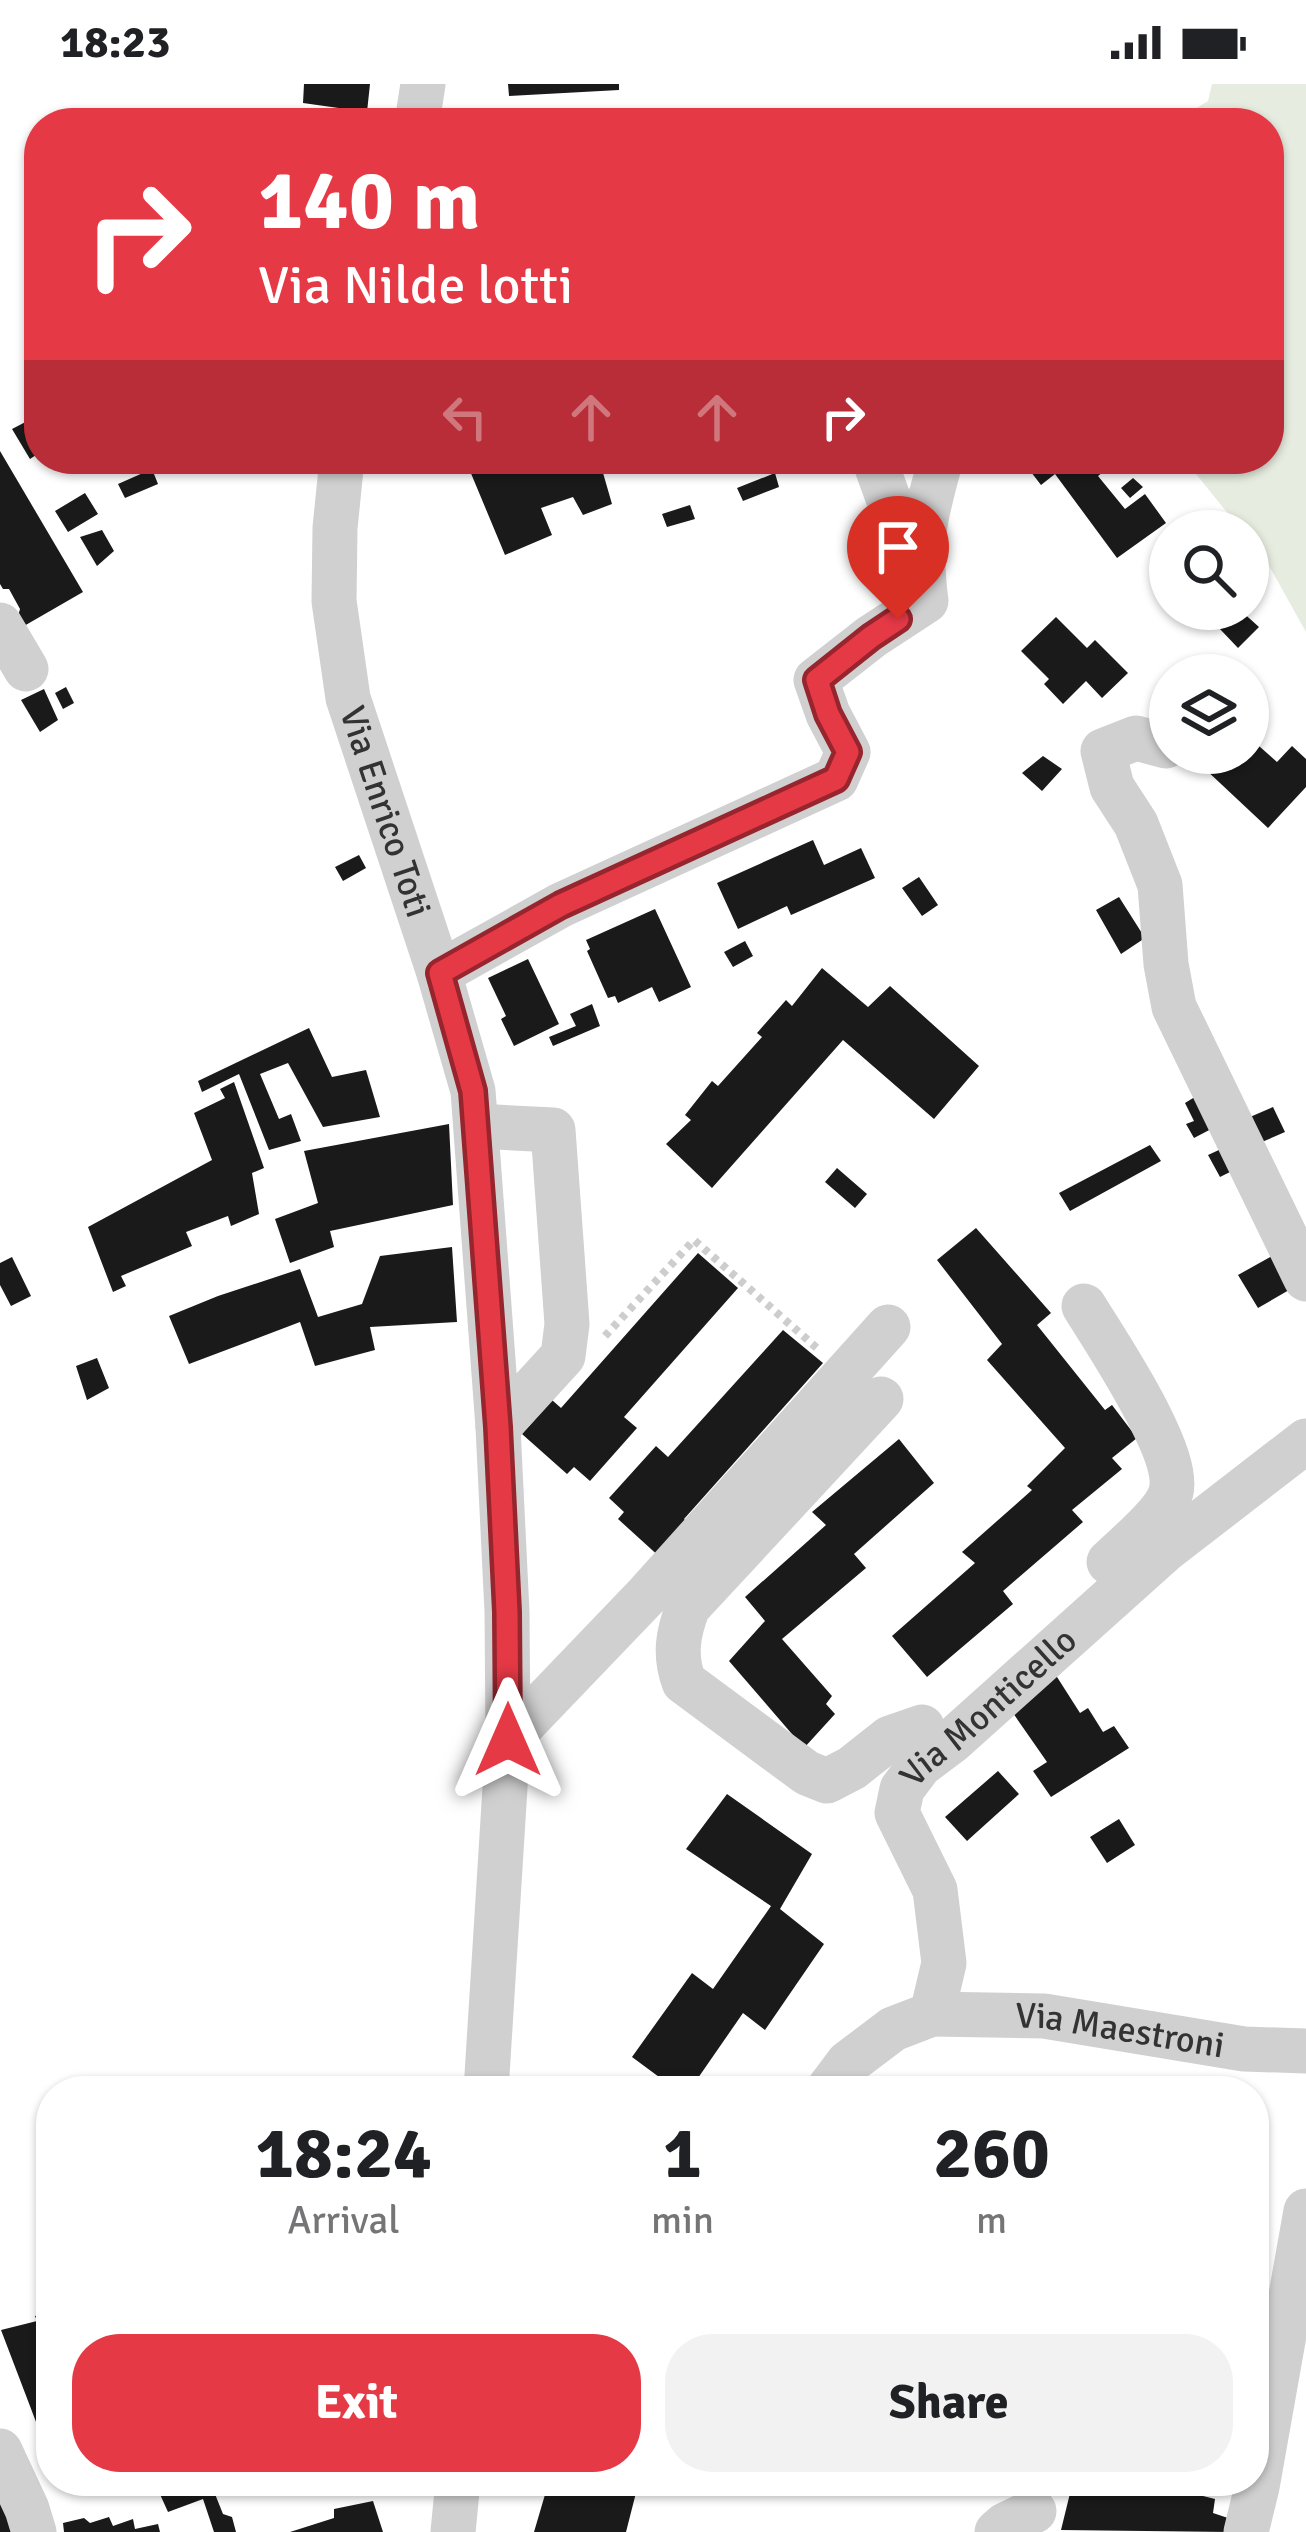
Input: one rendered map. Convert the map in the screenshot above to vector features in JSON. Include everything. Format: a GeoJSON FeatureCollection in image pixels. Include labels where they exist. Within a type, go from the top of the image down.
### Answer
{"type":"FeatureCollection","features":[{"type":"Feature","properties":{"kind":"street","name":"Via Enrico Toti"},"geometry":{"type":"LineString","coordinates":[[340,474],[334,601],[348,698],[440,973],[473,1091],[507,1612],[508,1740],[487,2076]]}},
{"type":"Feature","properties":{"kind":"street"},"geometry":{"type":"LineString","coordinates":[[879,474],[891,506],[925,518]]}},
{"type":"Feature","properties":{"kind":"street"},"geometry":{"type":"LineString","coordinates":[[440,973],[561,905],[836,779],[848,752],[817,680],[926,601],[921,559],[925,518],[937,474]]}},
{"type":"Feature","properties":{"kind":"street"},"geometry":{"type":"LineString","coordinates":[[0,625],[26,670]]}},
{"type":"Feature","properties":{"kind":"street"},"geometry":{"type":"LineString","coordinates":[[1149,741],[1136,738],[1103,751],[1112,787],[1136,824],[1160,885],[1174,1007],[1306,1279]]}},
{"type":"Feature","properties":{"kind":"street"},"geometry":{"type":"LineString","coordinates":[[476,1126],[554,1130],[566,1324],[563,1356],[498,1427]]}},
{"type":"Feature","properties":{"kind":"street"},"geometry":{"type":"LineString","coordinates":[[902,1789],[905,1759],[922,1727],[1090,1581],[1171,1495],[1172,1474],[1145,1404],[1084,1306]]}},
{"type":"Feature","properties":{"kind":"street"},"geometry":{"type":"LineString","coordinates":[[888,1327],[864,1386],[688,1607],[678,1633],[677,1664],[684,1682],[807,1773],[826,1781],[852,1768],[890,1738],[922,1727]]}},
{"type":"Feature","properties":{"kind":"street"},"geometry":{"type":"LineString","coordinates":[[508,1740],[647,1595],[864,1386]]}},
{"type":"Feature","properties":{"kind":"street","name":"Via Monticello"},"geometry":{"type":"LineString","coordinates":[[932,2014],[944,1963],[935,1890],[897,1813],[902,1789],[920,1765],[952,1742],[1165,1550],[1306,1441]]}},
{"type":"Feature","properties":{"kind":"street"},"geometry":{"type":"LineString","coordinates":[[838,2076],[893,2029],[932,2014]]}},
{"type":"Feature","properties":{"kind":"street","name":"Via Maestroni"},"geometry":{"type":"LineString","coordinates":[[932,2014],[1044,2016],[1244,2049],[1306,2051]]}},
{"type":"Feature","properties":{"kind":"street"},"geometry":{"type":"LineString","coordinates":[[1269,2419],[1306,2211]]}},
{"type":"Feature","properties":{"kind":"street"},"geometry":{"type":"LineString","coordinates":[[0,2452],[34,2532]]}},
{"type":"Feature","properties":{"kind":"street"},"geometry":{"type":"LineString","coordinates":[[453,2532],[457,2496]]}},
{"type":"Feature","properties":{"kind":"street"},"geometry":{"type":"LineString","coordinates":[[1246,2532],[1255,2496]]}},
{"type":"Feature","properties":{"kind":"path"},"geometry":{"type":"LineString","coordinates":[[563,1356],[577,1367],[694,1240],[864,1386]]}},
{"type":"Feature","properties":{"kind":"shaded area"},"geometry":{"type":"Polygon","coordinates":[[[1212,84],[1306,84],[1306,632],[1269,566],[1269,510],[1225,510],[1196,474],[1284,474],[1284,108],[1197,108],[1208,101],[1212,84]]]}},
{"type":"Feature","properties":{"kind":"building"},"geometry":{"type":"Polygon","coordinates":[[[304,84],[370,84],[367,108],[303,103],[304,84]]]}},
{"type":"Feature","properties":{"kind":"building"},"geometry":{"type":"Polygon","coordinates":[[[508,84],[619,84],[619,90],[509,96],[508,84]]]}},
{"type":"Feature","properties":{"kind":"building"},"geometry":{"type":"Polygon","coordinates":[[[24,423],[24,449],[12,429],[24,423]]]}},
{"type":"Feature","properties":{"kind":"building"},"geometry":{"type":"Polygon","coordinates":[[[0,451],[83,592],[24,626],[9,589],[0,584],[0,451]]]}},
{"type":"Feature","properties":{"kind":"building"},"geometry":{"type":"Polygon","coordinates":[[[154,474],[158,484],[125,498],[118,484],[154,474]]]}},
{"type":"Feature","properties":{"kind":"building"},"geometry":{"type":"Polygon","coordinates":[[[471,474],[603,474],[612,504],[583,515],[573,497],[541,508],[552,535],[505,555],[471,474]]]}},
{"type":"Feature","properties":{"kind":"building"},"geometry":{"type":"Polygon","coordinates":[[[772,474],[779,487],[743,501],[737,488],[772,474]]]}},
{"type":"Feature","properties":{"kind":"building"},"geometry":{"type":"Polygon","coordinates":[[[1033,474],[1055,474],[1041,485],[1033,474]]]}},
{"type":"Feature","properties":{"kind":"building"},"geometry":{"type":"Polygon","coordinates":[[[1055,474],[1100,474],[1125,509],[1145,494],[1157,510],[1149,510],[1149,535],[1117,558],[1055,474]]]}},
{"type":"Feature","properties":{"kind":"building"},"geometry":{"type":"Polygon","coordinates":[[[1133,478],[1143,487],[1130,498],[1121,488],[1133,478]]]}},
{"type":"Feature","properties":{"kind":"building"},"geometry":{"type":"Polygon","coordinates":[[[85,493],[98,514],[68,532],[55,511],[85,493]]]}},
{"type":"Feature","properties":{"kind":"building"},"geometry":{"type":"Polygon","coordinates":[[[690,505],[695,519],[667,527],[662,514],[690,505]]]}},
{"type":"Feature","properties":{"kind":"building"},"geometry":{"type":"Polygon","coordinates":[[[102,530],[114,551],[97,566],[80,537],[102,530]]]}},
{"type":"Feature","properties":{"kind":"building"},"geometry":{"type":"Polygon","coordinates":[[[1056,617],[1087,648],[1095,640],[1128,673],[1102,698],[1086,681],[1063,704],[1044,684],[1049,679],[1021,651],[1056,617]]]}},
{"type":"Feature","properties":{"kind":"building"},"geometry":{"type":"Polygon","coordinates":[[[1221,630],[1256,630],[1238,648],[1221,630]]]}},
{"type":"Feature","properties":{"kind":"building"},"geometry":{"type":"Polygon","coordinates":[[[66,687],[74,703],[63,709],[55,693],[66,687]]]}},
{"type":"Feature","properties":{"kind":"building"},"geometry":{"type":"Polygon","coordinates":[[[44,689],[58,720],[40,732],[21,700],[44,689]]]}},
{"type":"Feature","properties":{"kind":"building"},"geometry":{"type":"Polygon","coordinates":[[[1292,746],[1306,759],[1306,787],[1268,828],[1210,774],[1269,774],[1269,755],[1277,762],[1292,746]]]}},
{"type":"Feature","properties":{"kind":"building"},"geometry":{"type":"Polygon","coordinates":[[[1043,756],[1062,769],[1042,791],[1022,773],[1043,756]]]}},
{"type":"Feature","properties":{"kind":"building"},"geometry":{"type":"Polygon","coordinates":[[[813,840],[824,865],[861,848],[875,878],[791,915],[787,906],[738,929],[717,883],[813,840]]]}},
{"type":"Feature","properties":{"kind":"building"},"geometry":{"type":"Polygon","coordinates":[[[359,855],[366,868],[343,881],[335,867],[359,855]]]}},
{"type":"Feature","properties":{"kind":"building"},"geometry":{"type":"Polygon","coordinates":[[[919,877],[938,905],[922,916],[902,888],[919,877]]]}},
{"type":"Feature","properties":{"kind":"building"},"geometry":{"type":"Polygon","coordinates":[[[1119,897],[1145,938],[1121,954],[1096,910],[1119,897]]]}},
{"type":"Feature","properties":{"kind":"building"},"geometry":{"type":"Polygon","coordinates":[[[655,909],[691,987],[659,1002],[652,987],[618,1003],[615,996],[608,998],[586,940],[655,909]]]}},
{"type":"Feature","properties":{"kind":"building"},"geometry":{"type":"Polygon","coordinates":[[[745,941],[753,956],[733,967],[724,952],[745,941]]]}},
{"type":"Feature","properties":{"kind":"building"},"geometry":{"type":"Polygon","coordinates":[[[528,959],[559,1024],[514,1046],[488,978],[528,959]]]}},
{"type":"Feature","properties":{"kind":"building"},"geometry":{"type":"Polygon","coordinates":[[[822,968],[868,1007],[890,986],[979,1066],[934,1119],[843,1040],[712,1188],[666,1144],[691,1120],[685,1115],[712,1081],[718,1086],[762,1037],[757,1033],[786,1000],[792,1006],[822,968]]]}},
{"type":"Feature","properties":{"kind":"building"},"geometry":{"type":"Polygon","coordinates":[[[592,1004],[600,1026],[553,1046],[549,1037],[576,1026],[570,1014],[592,1004]]]}},
{"type":"Feature","properties":{"kind":"building"},"geometry":{"type":"Polygon","coordinates":[[[309,1028],[332,1077],[366,1070],[380,1117],[323,1127],[288,1063],[260,1074],[279,1119],[291,1114],[301,1141],[269,1150],[239,1074],[202,1092],[198,1081],[309,1028]]]}},
{"type":"Feature","properties":{"kind":"building"},"geometry":{"type":"Polygon","coordinates":[[[234,1082],[264,1168],[252,1173],[259,1214],[231,1226],[228,1216],[186,1232],[192,1246],[121,1276],[126,1286],[113,1292],[88,1227],[212,1160],[194,1113],[225,1098],[220,1089],[234,1082]]]}},
{"type":"Feature","properties":{"kind":"building"},"geometry":{"type":"Polygon","coordinates":[[[1198,1095],[1215,1127],[1194,1138],[1186,1124],[1194,1121],[1185,1103],[1198,1095]]]}},
{"type":"Feature","properties":{"kind":"building"},"geometry":{"type":"Polygon","coordinates":[[[1273,1107],[1285,1132],[1262,1142],[1250,1117],[1273,1107]]]}},
{"type":"Feature","properties":{"kind":"building"},"geometry":{"type":"Polygon","coordinates":[[[449,1124],[453,1205],[330,1231],[334,1247],[290,1263],[275,1219],[318,1203],[304,1151],[449,1124]]]}},
{"type":"Feature","properties":{"kind":"building"},"geometry":{"type":"Polygon","coordinates":[[[1150,1145],[1161,1161],[1070,1211],[1059,1193],[1150,1145]]]}},
{"type":"Feature","properties":{"kind":"building"},"geometry":{"type":"Polygon","coordinates":[[[1221,1149],[1232,1171],[1220,1177],[1208,1155],[1221,1149]]]}},
{"type":"Feature","properties":{"kind":"building"},"geometry":{"type":"Polygon","coordinates":[[[837,1168],[867,1194],[855,1208],[825,1182],[837,1168]]]}},
{"type":"Feature","properties":{"kind":"building"},"geometry":{"type":"Polygon","coordinates":[[[976,1228],[1051,1313],[1037,1325],[1105,1410],[1112,1405],[1137,1438],[1112,1458],[1122,1469],[1072,1510],[1083,1522],[1003,1591],[1013,1604],[927,1677],[892,1636],[975,1563],[962,1552],[1032,1490],[1027,1486],[1065,1448],[987,1360],[1002,1344],[937,1260],[976,1228]]]}},
{"type":"Feature","properties":{"kind":"building"},"geometry":{"type":"Polygon","coordinates":[[[452,1247],[457,1322],[370,1327],[375,1350],[315,1366],[300,1322],[189,1364],[169,1316],[300,1269],[318,1317],[362,1304],[380,1256],[452,1247]]]}},
{"type":"Feature","properties":{"kind":"building"},"geometry":{"type":"Polygon","coordinates":[[[1279,1252],[1296,1286],[1258,1308],[1238,1275],[1279,1252]]]}},
{"type":"Feature","properties":{"kind":"building"},"geometry":{"type":"Polygon","coordinates":[[[698,1253],[738,1288],[624,1417],[637,1428],[590,1481],[574,1467],[567,1474],[522,1434],[552,1400],[561,1408],[698,1253]]]}},
{"type":"Feature","properties":{"kind":"building"},"geometry":{"type":"Polygon","coordinates":[[[12,1257],[31,1296],[11,1306],[0,1285],[0,1263],[12,1257]]]}},
{"type":"Feature","properties":{"kind":"building"},"geometry":{"type":"Polygon","coordinates":[[[783,1330],[823,1363],[684,1519],[691,1526],[662,1559],[618,1519],[624,1512],[609,1498],[656,1446],[668,1457],[783,1330]]]}},
{"type":"Feature","properties":{"kind":"building"},"geometry":{"type":"Polygon","coordinates":[[[97,1358],[109,1388],[87,1400],[76,1366],[97,1358]]]}},
{"type":"Feature","properties":{"kind":"building"},"geometry":{"type":"Polygon","coordinates":[[[899,1439],[934,1483],[854,1554],[866,1568],[782,1639],[832,1696],[826,1704],[835,1714],[804,1748],[729,1661],[765,1621],[745,1597],[826,1525],[812,1512],[899,1439]]]}},
{"type":"Feature","properties":{"kind":"building"},"geometry":{"type":"Polygon","coordinates":[[[1050,1666],[1080,1713],[1088,1708],[1103,1732],[1114,1726],[1129,1748],[1051,1797],[1033,1771],[1047,1762],[1006,1703],[1050,1666]]]}},
{"type":"Feature","properties":{"kind":"building"},"geometry":{"type":"Polygon","coordinates":[[[998,1771],[1019,1794],[967,1841],[945,1817],[998,1771]]]}},
{"type":"Feature","properties":{"kind":"building"},"geometry":{"type":"Polygon","coordinates":[[[727,1794],[812,1854],[780,1909],[824,1944],[765,2030],[743,2013],[699,2076],[658,2076],[632,2057],[692,1973],[713,1989],[771,1906],[686,1849],[727,1794]]]}},
{"type":"Feature","properties":{"kind":"building"},"geometry":{"type":"Polygon","coordinates":[[[1119,1819],[1135,1845],[1107,1863],[1090,1837],[1119,1819]]]}},
{"type":"Feature","properties":{"kind":"building"},"geometry":{"type":"Polygon","coordinates":[[[36,2321],[36,2422],[1,2330],[36,2321]]]}},
{"type":"Feature","properties":{"kind":"building"},"geometry":{"type":"Polygon","coordinates":[[[0,2489],[16,2532],[0,2532],[0,2489]]]}},
{"type":"Feature","properties":{"kind":"building"},"geometry":{"type":"Polygon","coordinates":[[[161,2496],[216,2496],[223,2514],[232,2517],[236,2532],[214,2532],[203,2499],[168,2512],[161,2496]]]}},
{"type":"Feature","properties":{"kind":"building"},"geometry":{"type":"Polygon","coordinates":[[[545,2496],[635,2496],[626,2532],[534,2532],[545,2496]]]}},
{"type":"Feature","properties":{"kind":"building"},"geometry":{"type":"Polygon","coordinates":[[[1069,2496],[1203,2496],[1215,2499],[1213,2513],[1231,2519],[1228,2532],[1061,2530],[1069,2496]]]}},
{"type":"Feature","properties":{"kind":"building"},"geometry":{"type":"Polygon","coordinates":[[[373,2501],[383,2532],[290,2532],[334,2518],[334,2509],[373,2501]]]}},
{"type":"Feature","properties":{"kind":"building"},"geometry":{"type":"Polygon","coordinates":[[[109,2517],[113,2526],[133,2519],[135,2529],[158,2524],[160,2532],[64,2532],[63,2523],[109,2517]]]}},
{"type":"Feature","properties":{"kind":"route"},"geometry":{"type":"LineString","coordinates":[[508,1740],[498,1427],[473,1091],[440,973],[561,905],[836,779],[848,752],[817,680],[898,619]]}}]}
